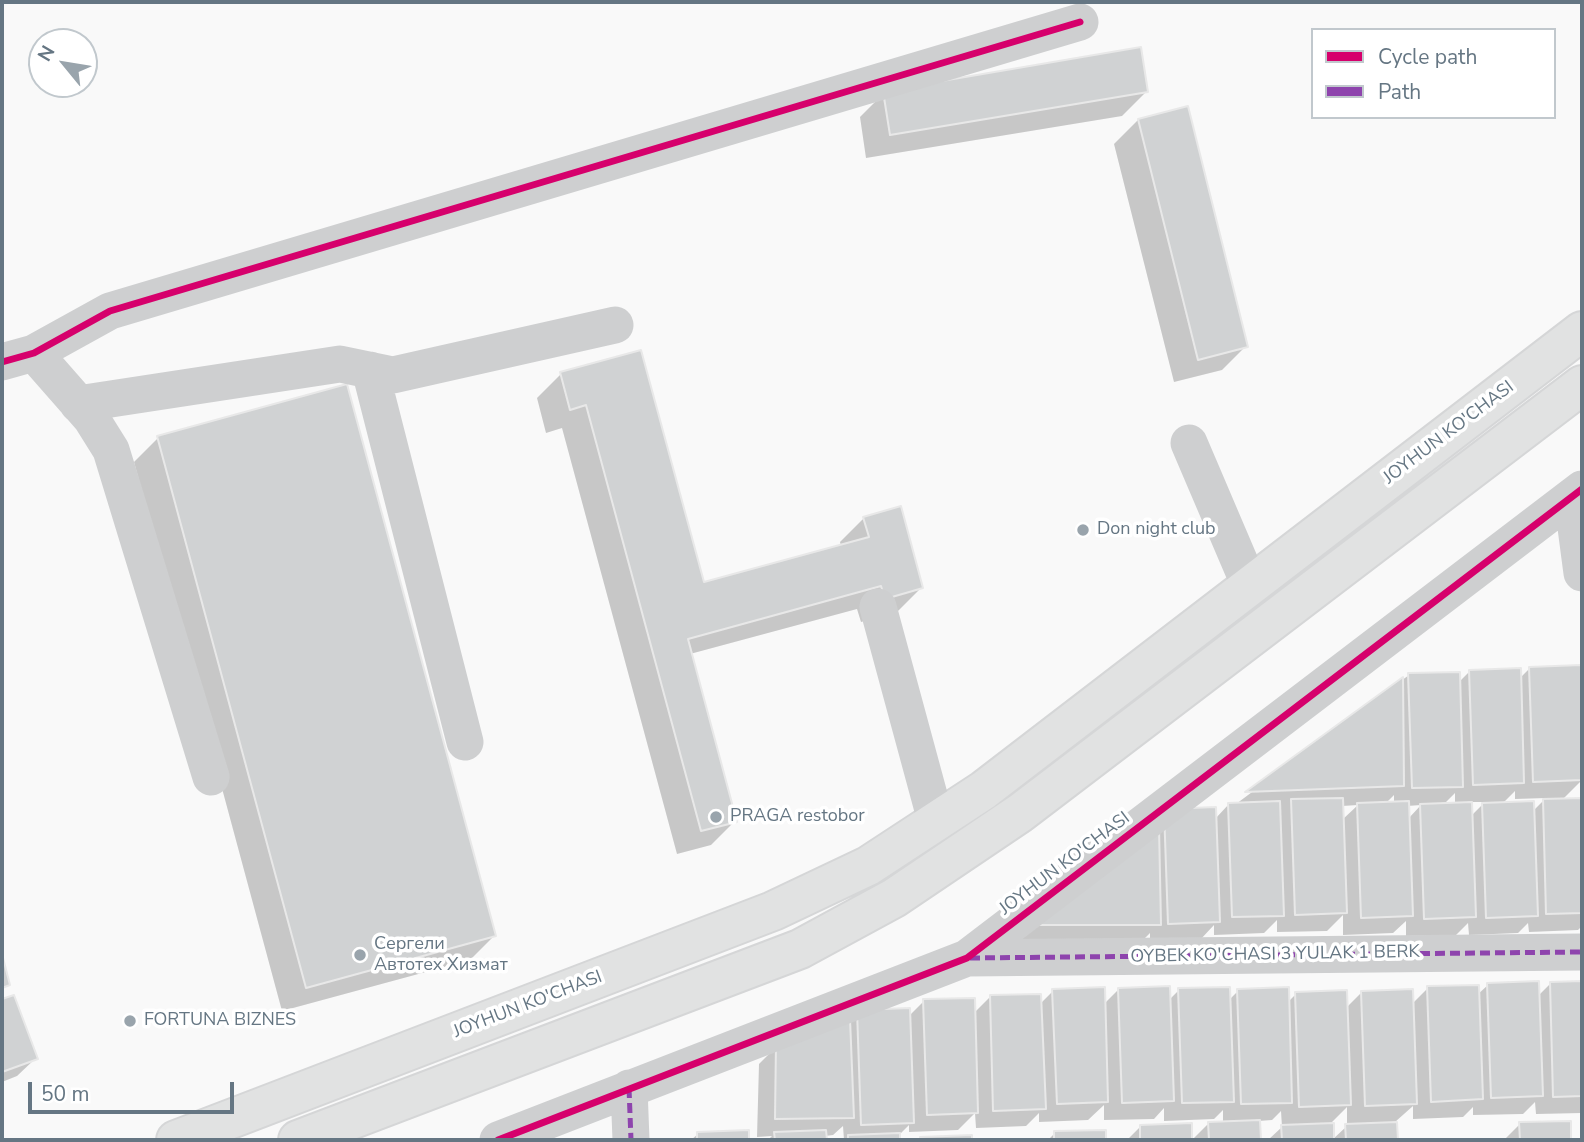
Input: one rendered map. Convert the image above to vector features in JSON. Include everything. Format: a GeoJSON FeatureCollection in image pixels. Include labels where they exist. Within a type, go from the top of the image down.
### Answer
{"type":"FeatureCollection","features":[{"type":"Feature","properties":{"kind":"main road","name":"JOYHUN KO'CHASI"},"geometry":{"type":"LineString","coordinates":[[176,1140],[773,911],[868,866],[984,790],[1582,331]]}},
{"type":"Feature","properties":{"kind":"main road"},"geometry":{"type":"LineString","coordinates":[[299,1140],[800,949],[894,898],[1020,813],[1582,385]]}},
{"type":"Feature","properties":{"kind":"street"},"geometry":{"type":"LineString","coordinates":[[211,777],[111,450],[78,404],[18,358],[110,311],[1080,22]]}},
{"type":"Feature","properties":{"kind":"street"},"geometry":{"type":"LineString","coordinates":[[78,404],[340,364],[393,375],[615,325]]}},
{"type":"Feature","properties":{"kind":"street"},"geometry":{"type":"LineString","coordinates":[[370,370],[465,742]]}},
{"type":"Feature","properties":{"kind":"street"},"geometry":{"type":"LineString","coordinates":[[1189,443],[1251,586]]}},
{"type":"Feature","properties":{"kind":"street"},"geometry":{"type":"LineString","coordinates":[[1577,493],[1582,573]]}},
{"type":"Feature","properties":{"kind":"street","name":"JOYHUN KO'CHASI"},"geometry":{"type":"LineString","coordinates":[[498,1140],[967,958],[1577,493]]}},
{"type":"Feature","properties":{"kind":"street"},"geometry":{"type":"LineString","coordinates":[[878,607],[936,821]]}},
{"type":"Feature","properties":{"kind":"street","name":"OYBEK KO'CHASI 3 YULAK 1 BERK"},"geometry":{"type":"LineString","coordinates":[[967,958],[1582,952]]}},
{"type":"Feature","properties":{"kind":"street"},"geometry":{"type":"LineString","coordinates":[[629,1088],[631,1140]]}},
{"type":"Feature","properties":{"kind":"building"},"geometry":{"type":"Polygon","coordinates":[[[1141,47],[1148,92],[890,135],[883,91],[1141,47]]]}},
{"type":"Feature","properties":{"kind":"building"},"geometry":{"type":"Polygon","coordinates":[[[1188,106],[1248,347],[1198,360],[1138,119],[1188,106]]]}},
{"type":"Feature","properties":{"kind":"building"},"geometry":{"type":"Polygon","coordinates":[[[641,350],[704,582],[869,537],[863,517],[901,506],[923,588],[885,599],[881,586],[688,639],[737,822],[701,831],[586,405],[570,410],[560,372],[641,350]]]}},
{"type":"Feature","properties":{"kind":"building"},"geometry":{"type":"Polygon","coordinates":[[[347,384],[496,936],[306,988],[157,436],[347,384]]]}},
{"type":"Feature","properties":{"kind":"building"},"geometry":{"type":"Polygon","coordinates":[[[1581,665],[1582,780],[1533,782],[1529,667],[1581,665]]]}},
{"type":"Feature","properties":{"kind":"building"},"geometry":{"type":"Polygon","coordinates":[[[1521,668],[1524,783],[1473,785],[1469,670],[1521,668]]]}},
{"type":"Feature","properties":{"kind":"building"},"geometry":{"type":"Polygon","coordinates":[[[1460,672],[1463,787],[1412,788],[1408,673],[1460,672]]]}},
{"type":"Feature","properties":{"kind":"building"},"geometry":{"type":"Polygon","coordinates":[[[1403,677],[1404,786],[1245,792],[1403,677]]]}},
{"type":"Feature","properties":{"kind":"building"},"geometry":{"type":"Polygon","coordinates":[[[1343,798],[1347,913],[1295,915],[1291,799],[1343,798]]]}},
{"type":"Feature","properties":{"kind":"building"},"geometry":{"type":"Polygon","coordinates":[[[1582,798],[1582,913],[1546,914],[1543,799],[1582,798]]]}},
{"type":"Feature","properties":{"kind":"building"},"geometry":{"type":"Polygon","coordinates":[[[1280,801],[1284,916],[1232,917],[1228,803],[1280,801]]]}},
{"type":"Feature","properties":{"kind":"building"},"geometry":{"type":"Polygon","coordinates":[[[1409,801],[1413,916],[1361,918],[1357,803],[1409,801]]]}},
{"type":"Feature","properties":{"kind":"building"},"geometry":{"type":"Polygon","coordinates":[[[1534,801],[1538,916],[1486,918],[1482,803],[1534,801]]]}},
{"type":"Feature","properties":{"kind":"building"},"geometry":{"type":"Polygon","coordinates":[[[1472,802],[1476,917],[1424,919],[1420,804],[1472,802]]]}},
{"type":"Feature","properties":{"kind":"building"},"geometry":{"type":"Polygon","coordinates":[[[1216,807],[1220,922],[1168,924],[1164,809],[1216,807]]]}},
{"type":"Feature","properties":{"kind":"building"},"geometry":{"type":"Polygon","coordinates":[[[1159,827],[1161,925],[1028,925],[1159,827]]]}},
{"type":"Feature","properties":{"kind":"building"},"geometry":{"type":"Polygon","coordinates":[[[2,954],[10,985],[2,988],[2,954]]]}},
{"type":"Feature","properties":{"kind":"building"},"geometry":{"type":"Polygon","coordinates":[[[1539,981],[1543,1096],[1491,1098],[1487,983],[1539,981]]]}},
{"type":"Feature","properties":{"kind":"building"},"geometry":{"type":"Polygon","coordinates":[[[1582,981],[1582,1096],[1553,1097],[1550,982],[1582,981]]]}},
{"type":"Feature","properties":{"kind":"building"},"geometry":{"type":"Polygon","coordinates":[[[1479,985],[1483,1099],[1431,1102],[1427,986],[1479,985]]]}},
{"type":"Feature","properties":{"kind":"building"},"geometry":{"type":"Polygon","coordinates":[[[1170,986],[1174,1101],[1122,1103],[1118,988],[1170,986]]]}},
{"type":"Feature","properties":{"kind":"building"},"geometry":{"type":"Polygon","coordinates":[[[1105,987],[1108,1102],[1057,1104],[1052,989],[1105,987]]]}},
{"type":"Feature","properties":{"kind":"building"},"geometry":{"type":"Polygon","coordinates":[[[1230,987],[1234,1102],[1182,1103],[1178,988],[1230,987]]]}},
{"type":"Feature","properties":{"kind":"building"},"geometry":{"type":"Polygon","coordinates":[[[1289,987],[1292,1103],[1241,1104],[1237,989],[1289,987]]]}},
{"type":"Feature","properties":{"kind":"building"},"geometry":{"type":"Polygon","coordinates":[[[1413,989],[1417,1104],[1365,1106],[1361,991],[1413,989]]]}},
{"type":"Feature","properties":{"kind":"building"},"geometry":{"type":"Polygon","coordinates":[[[1347,990],[1351,1105],[1299,1107],[1295,992],[1347,990]]]}},
{"type":"Feature","properties":{"kind":"building"},"geometry":{"type":"Polygon","coordinates":[[[1041,994],[1046,1109],[993,1111],[990,995],[1041,994]]]}},
{"type":"Feature","properties":{"kind":"building"},"geometry":{"type":"Polygon","coordinates":[[[14,995],[38,1059],[2,1072],[2,999],[14,995]]]}},
{"type":"Feature","properties":{"kind":"building"},"geometry":{"type":"Polygon","coordinates":[[[975,998],[978,1113],[927,1115],[923,999],[975,998]]]}},
{"type":"Feature","properties":{"kind":"building"},"geometry":{"type":"Polygon","coordinates":[[[910,1008],[914,1123],[861,1125],[857,1010],[910,1008]]]}},
{"type":"Feature","properties":{"kind":"building"},"geometry":{"type":"Polygon","coordinates":[[[850,1019],[854,1118],[775,1119],[776,1044],[850,1019]]]}},
{"type":"Feature","properties":{"kind":"building"},"geometry":{"type":"Polygon","coordinates":[[[1260,1120],[1261,1140],[1209,1140],[1208,1122],[1260,1120]]]}},
{"type":"Feature","properties":{"kind":"building"},"geometry":{"type":"Polygon","coordinates":[[[1571,1121],[1571,1140],[1520,1140],[1519,1122],[1571,1121]]]}},
{"type":"Feature","properties":{"kind":"building"},"geometry":{"type":"Polygon","coordinates":[[[1397,1122],[1398,1140],[1346,1140],[1345,1124],[1397,1122]]]}},
{"type":"Feature","properties":{"kind":"building"},"geometry":{"type":"Polygon","coordinates":[[[1192,1123],[1192,1140],[1140,1140],[1140,1125],[1192,1123]]]}},
{"type":"Feature","properties":{"kind":"building"},"geometry":{"type":"Polygon","coordinates":[[[1334,1123],[1334,1140],[1282,1140],[1281,1125],[1334,1123]]]}},
{"type":"Feature","properties":{"kind":"building"},"geometry":{"type":"Polygon","coordinates":[[[749,1130],[749,1140],[697,1140],[697,1132],[749,1130]]]}},
{"type":"Feature","properties":{"kind":"building"},"geometry":{"type":"Polygon","coordinates":[[[826,1130],[827,1140],[775,1140],[774,1132],[826,1130]]]}},
{"type":"Feature","properties":{"kind":"building"},"geometry":{"type":"Polygon","coordinates":[[[1106,1130],[1106,1140],[1054,1140],[1054,1131],[1106,1130]]]}},
{"type":"Feature","properties":{"kind":"building"},"geometry":{"type":"Polygon","coordinates":[[[900,1133],[900,1140],[848,1140],[848,1135],[900,1133]]]}},
{"type":"Feature","properties":{"kind":"building"},"geometry":{"type":"Polygon","coordinates":[[[972,1135],[972,1140],[920,1140],[920,1137],[972,1135]]]}},
{"type":"Feature","properties":{"kind":"marked path"},"geometry":{"type":"LineString","coordinates":[[970,958],[1582,952]]}},
{"type":"Feature","properties":{"kind":"marked path"},"geometry":{"type":"LineString","coordinates":[[629,1088],[631,1140]]}},
{"type":"Feature","properties":{"kind":"cycle path"},"geometry":{"type":"LineString","coordinates":[[2,362],[34,353],[110,311],[1080,22]]}},
{"type":"Feature","properties":{"kind":"cycle path"},"geometry":{"type":"LineString","coordinates":[[498,1140],[967,958],[1582,489]]}},
{"type":"Feature","properties":{"kind":"place","name":"Don night club"},"geometry":{"type":"Point","coordinates":[1083,530]}},
{"type":"Feature","properties":{"kind":"place","name":"PRAGA restobor"},"geometry":{"type":"Point","coordinates":[716,817]}},
{"type":"Feature","properties":{"kind":"place","name":"Сергели Автотех Хизмат"},"geometry":{"type":"Point","coordinates":[360,955]}},
{"type":"Feature","properties":{"kind":"place","name":"FORTUNA BIZNES"},"geometry":{"type":"Point","coordinates":[130,1021]}}]}
